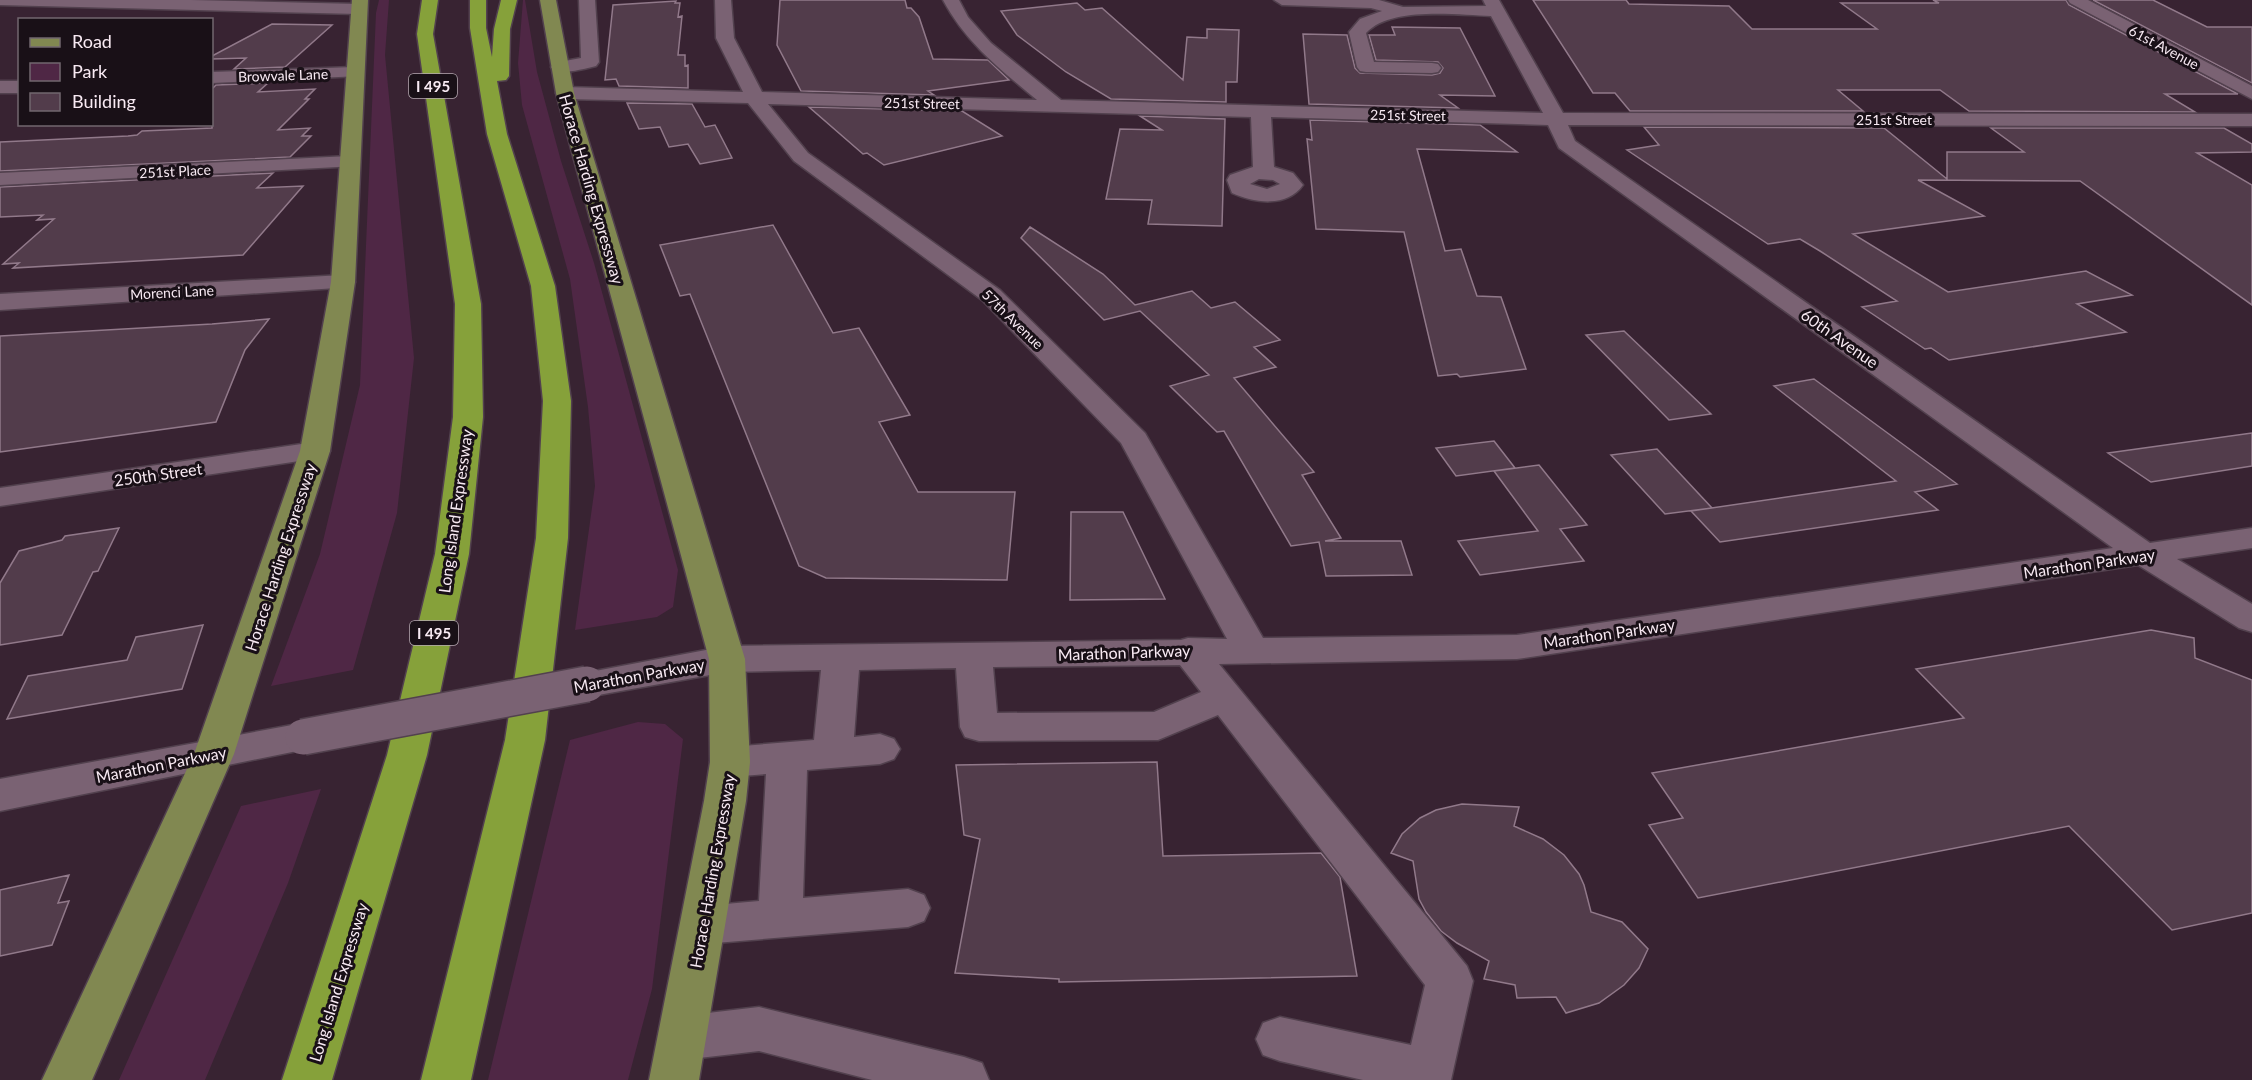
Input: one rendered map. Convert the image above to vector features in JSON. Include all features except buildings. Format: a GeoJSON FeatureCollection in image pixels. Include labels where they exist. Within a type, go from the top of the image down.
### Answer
{"type":"FeatureCollection","features":[{"type":"Feature","properties":{"kind":"highway"},"geometry":{"type":"LineString","coordinates":[[416,0],[425,34]]}},
{"type":"Feature","properties":{"kind":"highway","name":"Long Island Expressway"},"geometry":{"type":"LineString","coordinates":[[307,1080],[408,755],[452,554],[468,417],[468,304],[425,34],[430,0]]}},
{"type":"Feature","properties":{"kind":"highway"},"geometry":{"type":"LineString","coordinates":[[446,1080],[525,740],[552,538],[556,400],[543,286],[497,134],[478,28],[478,0]]}},
{"type":"Feature","properties":{"kind":"highway"},"geometry":{"type":"LineString","coordinates":[[497,134],[502,29],[509,0]]}},
{"type":"Feature","properties":{"kind":"main road","name":"Horace Harding Expressway"},"geometry":{"type":"LineString","coordinates":[[67,1080],[214,754],[315,451],[343,282],[359,4]]}},
{"type":"Feature","properties":{"kind":"main road","name":"Horace Harding Expressway"},"geometry":{"type":"LineString","coordinates":[[566,16],[562,80],[727,658],[730,762],[678,1059]]}},
{"type":"Feature","properties":{"kind":"street"},"geometry":{"type":"LineString","coordinates":[[0,0],[359,4]]}},
{"type":"Feature","properties":{"kind":"street"},"geometry":{"type":"LineString","coordinates":[[566,16],[587,0]]}},
{"type":"Feature","properties":{"kind":"street","name":"57th Avenue"},"geometry":{"type":"LineString","coordinates":[[723,0],[725,38],[752,90],[754,99],[801,157],[991,295],[1134,439],[1251,649]]}},
{"type":"Feature","properties":{"kind":"street"},"geometry":{"type":"LineString","coordinates":[[951,0],[961,21],[993,55],[1014,74],[1038,89],[1057,107]]}},
{"type":"Feature","properties":{"kind":"street"},"geometry":{"type":"LineString","coordinates":[[1282,0],[1372,3],[1401,12]]}},
{"type":"Feature","properties":{"kind":"street","name":"61st Avenue"},"geometry":{"type":"LineString","coordinates":[[2076,0],[2252,93]]}},
{"type":"Feature","properties":{"kind":"street"},"geometry":{"type":"LineString","coordinates":[[1432,68],[1366,67],[1357,32],[1360,25],[1382,16],[1401,12],[1494,6]]}},
{"type":"Feature","properties":{"kind":"street","name":"60th Avenue"},"geometry":{"type":"LineString","coordinates":[[1494,6],[1556,119],[1566,144],[2145,555],[2252,620]]}},
{"type":"Feature","properties":{"kind":"street","name":"Browvale Lane"},"geometry":{"type":"LineString","coordinates":[[213,78],[354,72]]}},
{"type":"Feature","properties":{"kind":"street","name":"251st Street"},"geometry":{"type":"LineString","coordinates":[[562,80],[754,99],[1556,119],[2252,120]]}},
{"type":"Feature","properties":{"kind":"street"},"geometry":{"type":"LineString","coordinates":[[0,87],[18,87]]}},
{"type":"Feature","properties":{"kind":"street"},"geometry":{"type":"LineString","coordinates":[[1261,112],[1264,173]]}},
{"type":"Feature","properties":{"kind":"street","name":"251st Place"},"geometry":{"type":"LineString","coordinates":[[0,179],[349,162]]}},
{"type":"Feature","properties":{"kind":"street","name":"Morenci Lane"},"geometry":{"type":"LineString","coordinates":[[0,302],[343,282]]}},
{"type":"Feature","properties":{"kind":"street","name":"250th Street"},"geometry":{"type":"LineString","coordinates":[[0,497],[315,451]]}},
{"type":"Feature","properties":{"kind":"street","name":"Marathon Parkway"},"geometry":{"type":"LineString","coordinates":[[0,795],[727,658],[1517,646],[2252,538]]}},
{"type":"Feature","properties":{"kind":"street"},"geometry":{"type":"LineString","coordinates":[[1188,650],[1450,981],[1430,1072],[1280,1040]]}},
{"type":"Feature","properties":{"kind":"street"},"geometry":{"type":"LineString","coordinates":[[974,655],[979,727],[1158,726],[1225,697]]}},
{"type":"Feature","properties":{"kind":"street"},"geometry":{"type":"LineString","coordinates":[[833,753],[841,657]]}},
{"type":"Feature","properties":{"kind":"street"},"geometry":{"type":"LineString","coordinates":[[730,762],[880,749]]}},
{"type":"Feature","properties":{"kind":"street"},"geometry":{"type":"LineString","coordinates":[[780,919],[787,757]]}},
{"type":"Feature","properties":{"kind":"street"},"geometry":{"type":"LineString","coordinates":[[703,924],[908,908]]}},
{"type":"Feature","properties":{"kind":"street"},"geometry":{"type":"LineString","coordinates":[[678,1059],[759,1029],[964,1080]]}},
{"type":"Feature","properties":{"kind":"green space"},"geometry":{"type":"Polygon","coordinates":[[[379,0],[389,0],[385,55],[414,358],[397,513],[353,670],[271,686],[320,554],[360,385],[376,13],[379,0]]]}},
{"type":"Feature","properties":{"kind":"green space"},"geometry":{"type":"Polygon","coordinates":[[[523,0],[525,0],[537,72],[561,161],[594,263],[678,570],[673,607],[657,617],[575,630],[595,486],[588,407],[570,279],[522,105],[518,63],[523,0]]]}},
{"type":"Feature","properties":{"kind":"green space"},"geometry":{"type":"Polygon","coordinates":[[[638,722],[665,724],[683,739],[652,989],[628,1080],[488,1080],[570,740],[638,722]]]}},
{"type":"Feature","properties":{"kind":"green space"},"geometry":{"type":"Polygon","coordinates":[[[321,789],[288,883],[205,1080],[119,1080],[241,806],[321,789]]]}}]}
